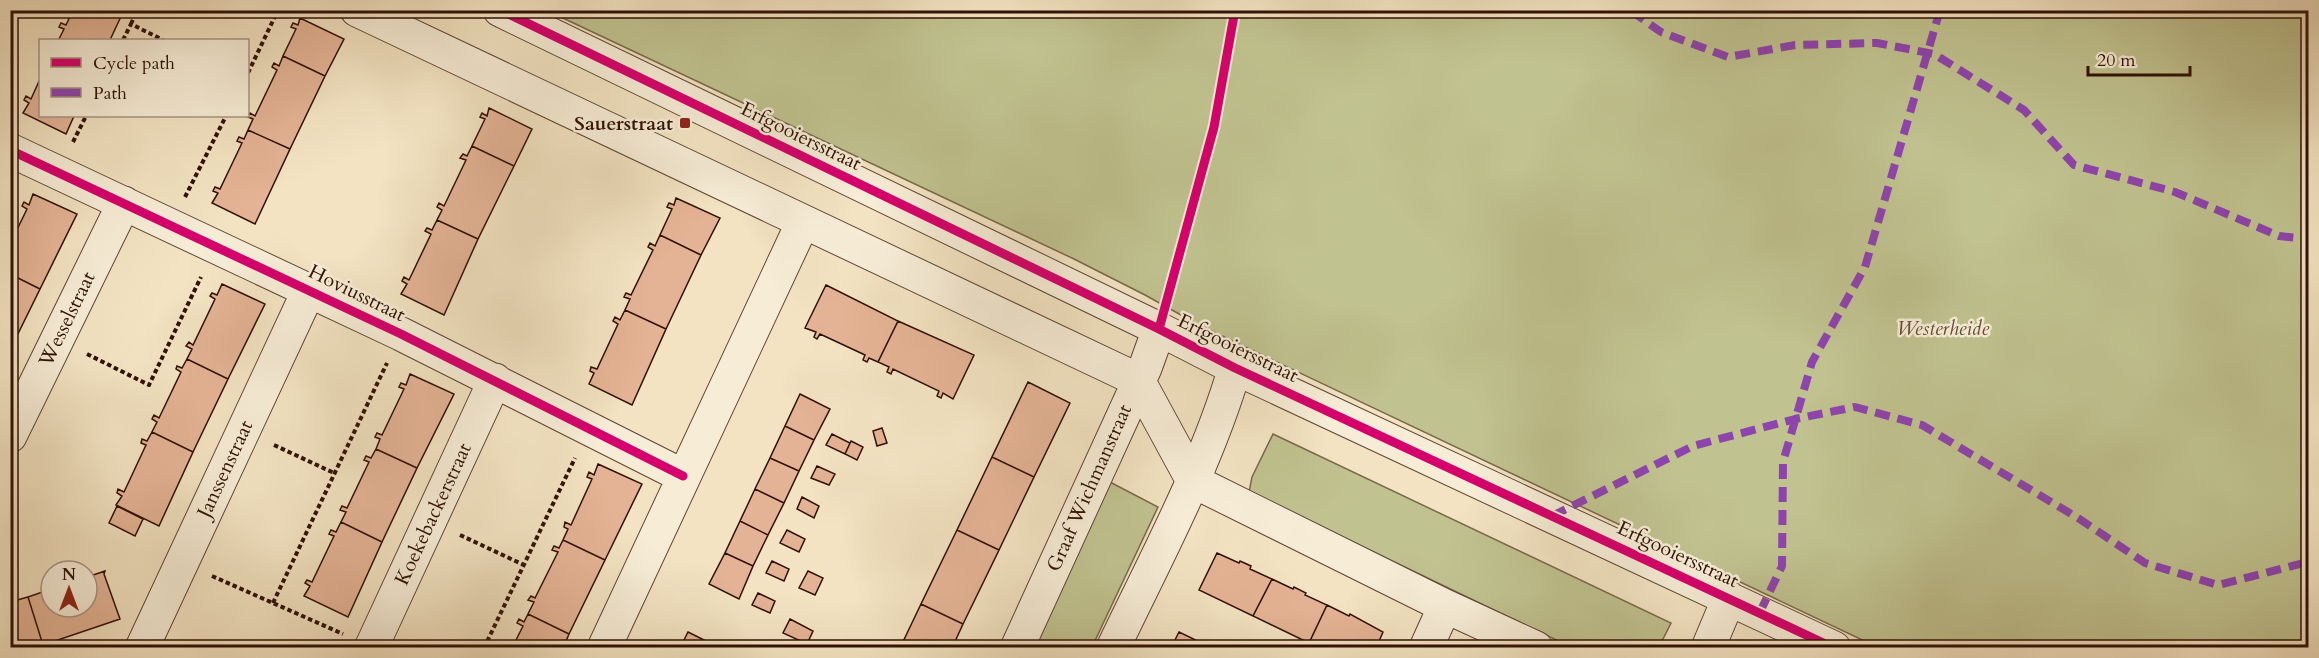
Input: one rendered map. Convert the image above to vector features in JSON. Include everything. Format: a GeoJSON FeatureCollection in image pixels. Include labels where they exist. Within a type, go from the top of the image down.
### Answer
{"type":"FeatureCollection","features":[{"type":"Feature","properties":{"kind":"street"},"geometry":{"type":"LineString","coordinates":[[357,10],[1138,380],[1193,481],[1445,606],[1536,648]]}},
{"type":"Feature","properties":{"kind":"street","name":"Erfgooiersstraat"},"geometry":{"type":"LineString","coordinates":[[500,10],[1235,368],[1729,598],[1826,646]]}},
{"type":"Feature","properties":{"kind":"street","name":"Hoviusstraat"},"geometry":{"type":"LineString","coordinates":[[10,150],[401,334],[683,476]]}},
{"type":"Feature","properties":{"kind":"street","name":"Wesselstraat"},"geometry":{"type":"LineString","coordinates":[[10,436],[124,203]]}},
{"type":"Feature","properties":{"kind":"street"},"geometry":{"type":"LineString","coordinates":[[604,648],[804,222]]}},
{"type":"Feature","properties":{"kind":"street","name":"Janssenstraat"},"geometry":{"type":"LineString","coordinates":[[142,648],[309,290]]}},
{"type":"Feature","properties":{"kind":"street","name":"Graaf Wichmanstraat"},"geometry":{"type":"LineString","coordinates":[[1017,648],[1145,368],[1159,329]]}},
{"type":"Feature","properties":{"kind":"street"},"geometry":{"type":"LineString","coordinates":[[1113,648],[1193,481],[1225,402],[1235,368]]}},
{"type":"Feature","properties":{"kind":"street","name":"Koekebackerstraat"},"geometry":{"type":"LineString","coordinates":[[371,647],[495,380]]}},
{"type":"Feature","properties":{"kind":"street"},"geometry":{"type":"LineString","coordinates":[[1708,648],[1729,598]]}},
{"type":"Feature","properties":{"kind":"street"},"geometry":{"type":"LineString","coordinates":[[1426,648],[1445,606]]}},
{"type":"Feature","properties":{"kind":"path"},"geometry":{"type":"LineString","coordinates":[[124,39],[137,10]]}},
{"type":"Feature","properties":{"kind":"path"},"geometry":{"type":"LineString","coordinates":[[249,71],[278,10]]}},
{"type":"Feature","properties":{"kind":"path"},"geometry":{"type":"LineString","coordinates":[[131,24],[161,39]]}},
{"type":"Feature","properties":{"kind":"path"},"geometry":{"type":"LineString","coordinates":[[171,225],[225,117]]}},
{"type":"Feature","properties":{"kind":"path"},"geometry":{"type":"LineString","coordinates":[[58,339],[149,385],[216,246]]}},
{"type":"Feature","properties":{"kind":"path"},"geometry":{"type":"LineString","coordinates":[[273,603],[401,334]]}},
{"type":"Feature","properties":{"kind":"path"},"geometry":{"type":"LineString","coordinates":[[484,648],[590,428]]}},
{"type":"Feature","properties":{"kind":"path"},"geometry":{"type":"LineString","coordinates":[[243,430],[334,473]]}},
{"type":"Feature","properties":{"kind":"path"},"geometry":{"type":"LineString","coordinates":[[429,521],[524,565]]}},
{"type":"Feature","properties":{"kind":"path"},"geometry":{"type":"LineString","coordinates":[[182,562],[371,647]]}},
{"type":"Feature","properties":{"kind":"green space","name":"Westerheide"},"geometry":{"type":"Polygon","coordinates":[[[548,11],[2308,11],[2308,647],[1877,647],[1199,325],[1074,259],[548,11]]]}},
{"type":"Feature","properties":{"kind":"green space"},"geometry":{"type":"Polygon","coordinates":[[[1273,434],[1671,623],[1659,647],[1571,647],[1249,492],[1252,477],[1273,434]]]}},
{"type":"Feature","properties":{"kind":"green space"},"geometry":{"type":"Polygon","coordinates":[[[1108,481],[1158,507],[1092,647],[1030,648],[1108,481]]]}},
{"type":"Feature","properties":{"kind":"building"},"geometry":{"type":"Polygon","coordinates":[[[73,10],[124,10],[110,39],[59,39],[64,29],[59,27],[61,23],[66,25],[73,10]]]}},
{"type":"Feature","properties":{"kind":"building"},"geometry":{"type":"Polygon","coordinates":[[[300,18],[344,39],[325,76],[283,56],[296,29],[291,27],[293,23],[298,25],[300,18]]]}},
{"type":"Feature","properties":{"kind":"building"},"geometry":{"type":"Polygon","coordinates":[[[283,56],[325,76],[290,149],[248,130],[253,119],[248,117],[250,113],[255,116],[277,70],[272,67],[274,63],[279,66],[283,56]]]}},
{"type":"Feature","properties":{"kind":"building"},"geometry":{"type":"Polygon","coordinates":[[[39,81],[39,117],[74,117],[66,134],[23,113],[29,103],[24,100],[26,96],[31,99],[39,81]]]}},
{"type":"Feature","properties":{"kind":"building"},"geometry":{"type":"Polygon","coordinates":[[[489,108],[532,129],[514,166],[472,146],[485,119],[480,117],[482,113],[487,116],[489,108]]]}},
{"type":"Feature","properties":{"kind":"building"},"geometry":{"type":"Polygon","coordinates":[[[248,130],[290,149],[255,224],[212,203],[218,193],[213,191],[215,187],[220,189],[242,143],[237,141],[239,137],[244,139],[248,130]]]}},
{"type":"Feature","properties":{"kind":"building"},"geometry":{"type":"Polygon","coordinates":[[[472,146],[514,166],[478,239],[437,220],[442,210],[437,207],[439,203],[444,206],[466,160],[460,158],[463,154],[467,156],[472,146]]]}},
{"type":"Feature","properties":{"kind":"building"},"geometry":{"type":"Polygon","coordinates":[[[33,194],[77,214],[40,289],[10,274],[10,244],[27,209],[22,206],[24,202],[29,205],[33,194]]]}},
{"type":"Feature","properties":{"kind":"building"},"geometry":{"type":"Polygon","coordinates":[[[676,198],[720,218],[701,255],[660,235],[672,209],[667,207],[669,203],[674,205],[676,198]]]}},
{"type":"Feature","properties":{"kind":"building"},"geometry":{"type":"Polygon","coordinates":[[[437,220],[478,239],[444,315],[401,294],[407,284],[402,281],[404,277],[409,280],[431,234],[425,231],[427,228],[432,230],[437,220]]]}},
{"type":"Feature","properties":{"kind":"building"},"geometry":{"type":"Polygon","coordinates":[[[660,235],[701,255],[666,329],[625,310],[630,299],[624,297],[626,293],[631,295],[653,250],[648,247],[650,243],[655,246],[660,235]]]}},
{"type":"Feature","properties":{"kind":"building"},"geometry":{"type":"Polygon","coordinates":[[[10,274],[40,289],[10,350],[10,274]]]}},
{"type":"Feature","properties":{"kind":"building"},"geometry":{"type":"Polygon","coordinates":[[[222,284],[265,304],[228,379],[187,359],[192,349],[186,346],[189,342],[193,345],[215,299],[210,296],[212,293],[217,295],[222,284]]]}},
{"type":"Feature","properties":{"kind":"building"},"geometry":{"type":"Polygon","coordinates":[[[826,285],[898,321],[878,362],[869,358],[867,362],[863,360],[865,355],[820,334],[817,339],[814,337],[816,332],[805,328],[826,285]]]}},
{"type":"Feature","properties":{"kind":"building"},"geometry":{"type":"Polygon","coordinates":[[[625,310],[666,329],[632,405],[589,384],[594,373],[590,371],[591,367],[597,369],[618,324],[613,321],[615,317],[620,320],[625,310]]]}},
{"type":"Feature","properties":{"kind":"building"},"geometry":{"type":"Polygon","coordinates":[[[898,321],[974,355],[953,399],[943,393],[941,398],[937,396],[939,391],[893,369],[891,374],[887,372],[889,367],[878,362],[898,321]]]}},
{"type":"Feature","properties":{"kind":"building"},"geometry":{"type":"Polygon","coordinates":[[[187,359],[228,379],[193,452],[152,432],[157,422],[152,419],[154,415],[159,418],[181,372],[176,369],[177,366],[182,368],[187,359]]]}},
{"type":"Feature","properties":{"kind":"building"},"geometry":{"type":"Polygon","coordinates":[[[410,374],[454,394],[417,468],[376,449],[380,439],[375,437],[377,433],[382,435],[404,389],[399,387],[401,383],[406,385],[410,374]]]}},
{"type":"Feature","properties":{"kind":"building"},"geometry":{"type":"Polygon","coordinates":[[[1028,382],[1070,403],[1034,477],[992,457],[1028,382]]]}},
{"type":"Feature","properties":{"kind":"building"},"geometry":{"type":"Polygon","coordinates":[[[800,394],[830,409],[814,440],[785,426],[800,394]]]}},
{"type":"Feature","properties":{"kind":"building"},"geometry":{"type":"Polygon","coordinates":[[[785,426],[814,440],[799,471],[770,458],[785,426]]]}},
{"type":"Feature","properties":{"kind":"building"},"geometry":{"type":"Polygon","coordinates":[[[882,428],[887,443],[877,446],[873,431],[882,428]]]}},
{"type":"Feature","properties":{"kind":"building"},"geometry":{"type":"Polygon","coordinates":[[[152,432],[193,452],[159,526],[116,505],[122,496],[117,493],[118,489],[124,492],[146,445],[141,443],[142,439],[147,441],[152,432]]]}},
{"type":"Feature","properties":{"kind":"building"},"geometry":{"type":"Polygon","coordinates":[[[832,434],[850,443],[845,454],[826,445],[832,434]]]}},
{"type":"Feature","properties":{"kind":"building"},"geometry":{"type":"Polygon","coordinates":[[[851,441],[863,447],[857,460],[845,454],[851,441]]]}},
{"type":"Feature","properties":{"kind":"building"},"geometry":{"type":"Polygon","coordinates":[[[376,449],[417,468],[382,542],[341,522],[346,512],[340,510],[342,506],[347,508],[369,462],[364,460],[366,456],[371,458],[376,449]]]}},
{"type":"Feature","properties":{"kind":"building"},"geometry":{"type":"Polygon","coordinates":[[[992,457],[1034,477],[999,550],[957,530],[992,457]]]}},
{"type":"Feature","properties":{"kind":"building"},"geometry":{"type":"Polygon","coordinates":[[[770,458],[799,471],[784,503],[755,489],[770,458]]]}},
{"type":"Feature","properties":{"kind":"building"},"geometry":{"type":"Polygon","coordinates":[[[598,464],[642,484],[605,560],[563,540],[568,529],[564,527],[565,522],[571,525],[592,479],[587,477],[589,472],[594,475],[598,464]]]}},
{"type":"Feature","properties":{"kind":"building"},"geometry":{"type":"Polygon","coordinates":[[[817,466],[835,474],[829,485],[811,478],[817,466]]]}},
{"type":"Feature","properties":{"kind":"building"},"geometry":{"type":"Polygon","coordinates":[[[755,489],[784,503],[768,535],[740,521],[755,489]]]}},
{"type":"Feature","properties":{"kind":"building"},"geometry":{"type":"Polygon","coordinates":[[[802,497],[819,506],[814,518],[797,509],[802,497]]]}},
{"type":"Feature","properties":{"kind":"building"},"geometry":{"type":"Polygon","coordinates":[[[117,506],[143,519],[135,536],[109,523],[117,506]]]}},
{"type":"Feature","properties":{"kind":"building"},"geometry":{"type":"Polygon","coordinates":[[[740,521],[768,535],[753,566],[725,553],[740,521]]]}},
{"type":"Feature","properties":{"kind":"building"},"geometry":{"type":"Polygon","coordinates":[[[341,522],[382,542],[348,617],[304,596],[310,586],[305,583],[307,580],[312,582],[334,536],[329,534],[331,530],[336,532],[341,522]]]}},
{"type":"Feature","properties":{"kind":"building"},"geometry":{"type":"Polygon","coordinates":[[[787,530],[805,539],[799,552],[780,543],[787,530]]]}},
{"type":"Feature","properties":{"kind":"building"},"geometry":{"type":"Polygon","coordinates":[[[957,530],[999,550],[963,624],[921,604],[957,530]]]}},
{"type":"Feature","properties":{"kind":"building"},"geometry":{"type":"Polygon","coordinates":[[[563,540],[605,560],[569,634],[528,614],[534,602],[528,600],[531,596],[535,598],[558,552],[552,550],[554,546],[559,548],[563,540]]]}},
{"type":"Feature","properties":{"kind":"building"},"geometry":{"type":"Polygon","coordinates":[[[725,553],[753,566],[739,599],[709,584],[725,553]]]}},
{"type":"Feature","properties":{"kind":"building"},"geometry":{"type":"Polygon","coordinates":[[[1217,553],[1251,566],[1250,569],[1272,579],[1253,616],[1199,590],[1217,553]]]}},
{"type":"Feature","properties":{"kind":"building"},"geometry":{"type":"Polygon","coordinates":[[[772,561],[789,569],[784,581],[766,573],[772,561]]]}},
{"type":"Feature","properties":{"kind":"building"},"geometry":{"type":"Polygon","coordinates":[[[105,571],[104,574],[120,619],[43,645],[28,597],[39,593],[39,619],[99,619],[99,573],[105,571]]]}},
{"type":"Feature","properties":{"kind":"building"},"geometry":{"type":"Polygon","coordinates":[[[808,571],[823,578],[815,595],[799,588],[808,571]]]}},
{"type":"Feature","properties":{"kind":"building"},"geometry":{"type":"Polygon","coordinates":[[[1272,579],[1293,589],[1294,587],[1327,605],[1309,643],[1253,616],[1272,579]]]}},
{"type":"Feature","properties":{"kind":"building"},"geometry":{"type":"Polygon","coordinates":[[[758,593],[775,601],[770,613],[752,605],[758,593]]]}},
{"type":"Feature","properties":{"kind":"building"},"geometry":{"type":"Polygon","coordinates":[[[28,597],[43,645],[35,648],[10,648],[10,602],[28,597]]]}},
{"type":"Feature","properties":{"kind":"building"},"geometry":{"type":"Polygon","coordinates":[[[921,604],[963,624],[952,648],[900,648],[921,604]]]}},
{"type":"Feature","properties":{"kind":"building"},"geometry":{"type":"Polygon","coordinates":[[[1327,605],[1349,616],[1350,614],[1383,632],[1376,648],[1319,648],[1309,643],[1327,605]]]}},
{"type":"Feature","properties":{"kind":"building"},"geometry":{"type":"Polygon","coordinates":[[[528,614],[569,634],[563,648],[512,648],[523,626],[517,623],[519,619],[524,622],[528,614]]]}},
{"type":"Feature","properties":{"kind":"building"},"geometry":{"type":"Polygon","coordinates":[[[790,619],[813,631],[807,644],[783,633],[790,619]]]}},
{"type":"Feature","properties":{"kind":"building"},"geometry":{"type":"Polygon","coordinates":[[[688,632],[720,648],[680,648],[688,632]]]}},
{"type":"Feature","properties":{"kind":"building"},"geometry":{"type":"Polygon","coordinates":[[[1179,632],[1202,643],[1199,648],[1172,646],[1179,632]]]}},
{"type":"Feature","properties":{"kind":"marked path"},"geometry":{"type":"LineString","coordinates":[[1633,10],[1661,32],[1728,57],[1795,45],[1877,43],[1934,54],[2024,110],[2074,165],[2175,192],[2279,236],[2308,239]]}},
{"type":"Feature","properties":{"kind":"marked path"},"geometry":{"type":"LineString","coordinates":[[1760,612],[1782,566],[1783,462],[1812,362],[1865,267],[1940,10]]}},
{"type":"Feature","properties":{"kind":"marked path"},"geometry":{"type":"LineString","coordinates":[[1552,516],[1693,446],[1795,419],[1855,407],[1922,425],[2078,518],[2145,563],[2218,585],[2308,562]]}},
{"type":"Feature","properties":{"kind":"cycle path"},"geometry":{"type":"LineString","coordinates":[[500,10],[1235,368],[1834,648]]}},
{"type":"Feature","properties":{"kind":"cycle path"},"geometry":{"type":"LineString","coordinates":[[1159,329],[1214,127],[1235,10]]}},
{"type":"Feature","properties":{"kind":"cycle path"},"geometry":{"type":"LineString","coordinates":[[10,150],[401,334],[683,476]]}},
{"type":"Feature","properties":{"kind":"place","name":"Sauerstraat"},"geometry":{"type":"Point","coordinates":[685,123]}}]}
